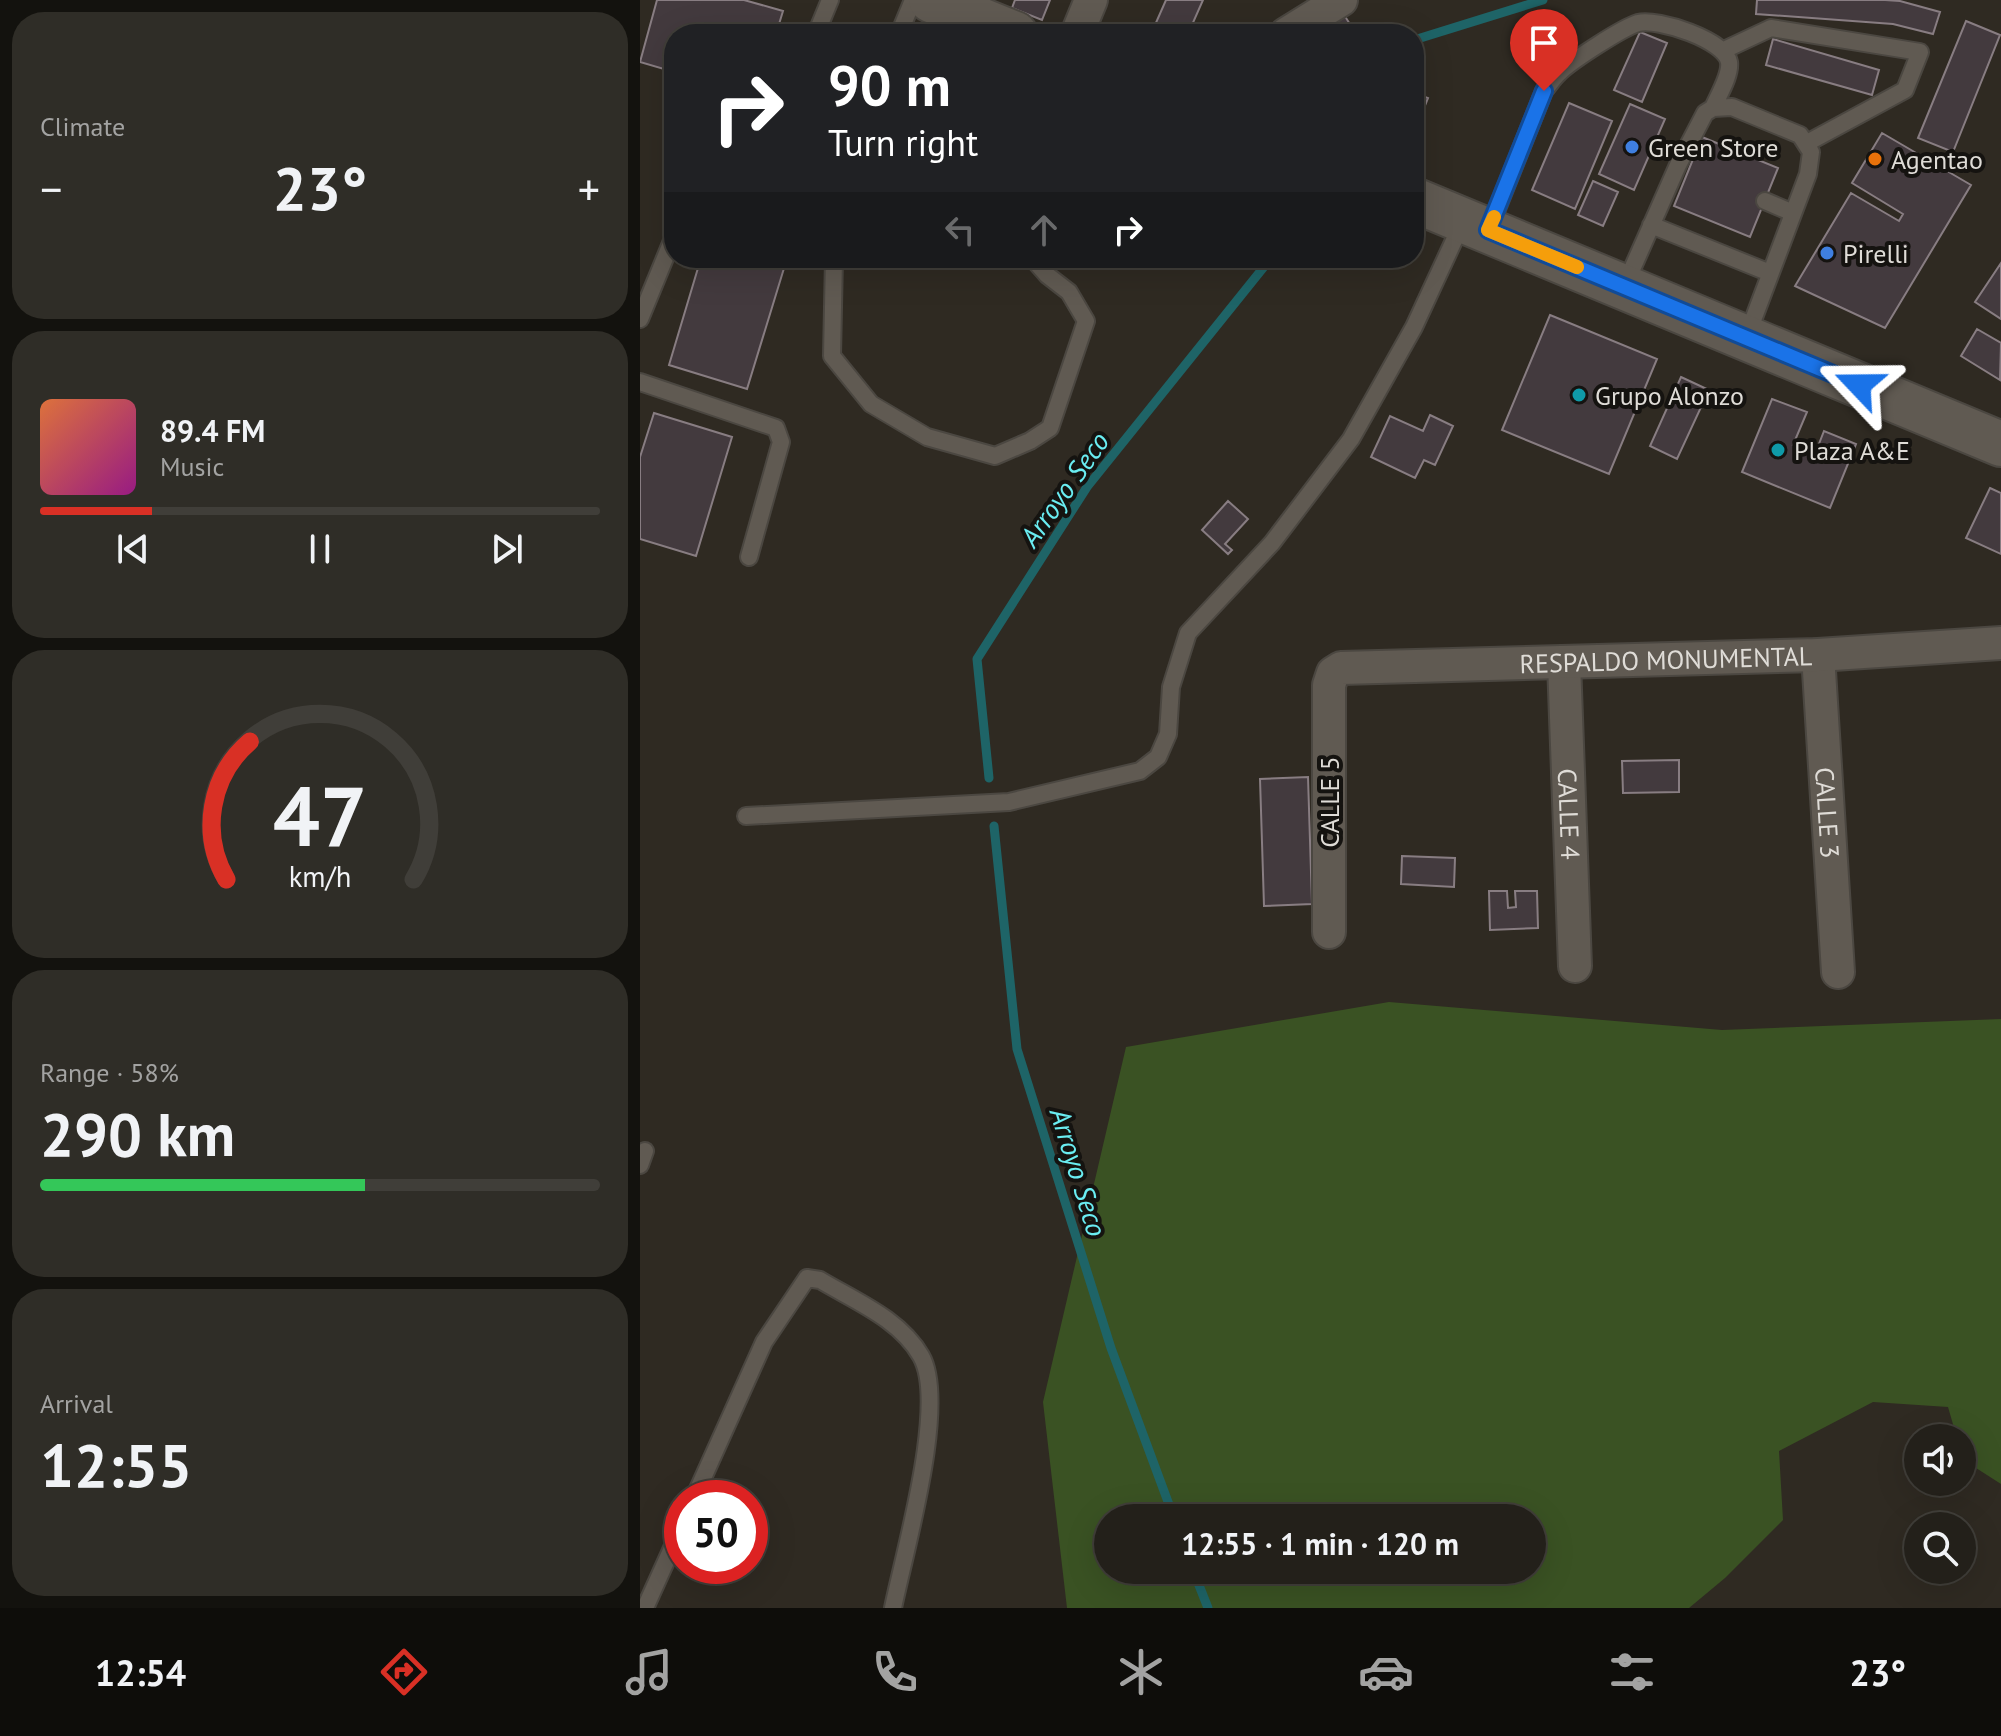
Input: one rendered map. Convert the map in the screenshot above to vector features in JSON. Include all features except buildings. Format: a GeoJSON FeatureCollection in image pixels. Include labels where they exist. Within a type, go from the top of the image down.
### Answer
{"type":"FeatureCollection","features":[{"type":"Feature","properties":{"kind":"main road"},"geometry":{"type":"LineString","coordinates":[[931,0],[968,24]]}},
{"type":"Feature","properties":{"kind":"main road"},"geometry":{"type":"LineString","coordinates":[[1424,204],[2001,444]]}},
{"type":"Feature","properties":{"kind":"street"},"geometry":{"type":"LineString","coordinates":[[1081,24],[1091,0]]}},
{"type":"Feature","properties":{"kind":"street"},"geometry":{"type":"LineString","coordinates":[[1302,24],[1341,0]]}},
{"type":"Feature","properties":{"kind":"street","name":"RESPALDO MONUMENTAL"},"geometry":{"type":"LineString","coordinates":[[1333,673],[1341,668],[1818,655],[2001,643]]}},
{"type":"Feature","properties":{"kind":"street","name":"CALLE 3"},"geometry":{"type":"LineString","coordinates":[[1818,655],[1838,972]]}},
{"type":"Feature","properties":{"kind":"street","name":"CALLE 4"},"geometry":{"type":"LineString","coordinates":[[1564,662],[1575,966]]}},
{"type":"Feature","properties":{"kind":"street","name":"CALLE 5"},"geometry":{"type":"LineString","coordinates":[[1329,932],[1329,685],[1333,673]]}},
{"type":"Feature","properties":{"kind":"lane"},"geometry":{"type":"LineString","coordinates":[[820,24],[830,0]]}},
{"type":"Feature","properties":{"kind":"lane"},"geometry":{"type":"LineString","coordinates":[[903,24],[913,0]]}},
{"type":"Feature","properties":{"kind":"lane"},"geometry":{"type":"LineString","coordinates":[[746,816],[1009,802],[1140,771],[1158,757],[1168,734],[1171,687],[1188,633],[1272,543],[1351,439],[1476,225],[1544,91],[1560,72],[1628,28],[1644,22],[1668,24],[1704,39],[1722,51],[1730,67],[1713,108],[1699,122],[1684,167],[1651,225],[1624,287]]}},
{"type":"Feature","properties":{"kind":"lane"},"geometry":{"type":"LineString","coordinates":[[1722,51],[1771,28],[1920,52],[1905,90],[1807,143]]}},
{"type":"Feature","properties":{"kind":"lane"},"geometry":{"type":"LineString","coordinates":[[1713,108],[1732,107],[1800,135],[1807,143],[1811,162],[1746,338]]}},
{"type":"Feature","properties":{"kind":"lane"},"geometry":{"type":"LineString","coordinates":[[1765,201],[1793,213]]}},
{"type":"Feature","properties":{"kind":"lane"},"geometry":{"type":"LineString","coordinates":[[1651,225],[1770,273]]}},
{"type":"Feature","properties":{"kind":"lane"},"geometry":{"type":"LineString","coordinates":[[640,319],[664,260]]}},
{"type":"Feature","properties":{"kind":"lane"},"geometry":{"type":"LineString","coordinates":[[834,268],[832,356],[871,404],[927,437],[995,456],[1030,441],[1050,428],[1086,321],[1069,292],[1041,268]]}},
{"type":"Feature","properties":{"kind":"lane"},"geometry":{"type":"LineString","coordinates":[[640,382],[776,428],[780,433],[781,442],[749,557]]}},
{"type":"Feature","properties":{"kind":"lane"},"geometry":{"type":"LineString","coordinates":[[702,1480],[764,1342],[807,1278],[820,1280],[895,1324],[922,1358],[931,1396],[926,1453],[893,1608]]}},
{"type":"Feature","properties":{"kind":"lane"},"geometry":{"type":"LineString","coordinates":[[645,1608],[664,1566]]}},
{"type":"Feature","properties":{"kind":"green space"},"geometry":{"type":"Polygon","coordinates":[[[1389,1002],[1722,1030],[2001,1019],[2001,1484],[1976,1468],[1976,1424],[1953,1424],[1948,1407],[1873,1402],[1779,1451],[1783,1520],[1725,1578],[1689,1608],[1067,1608],[1043,1402],[1126,1047],[1389,1002]]]}},
{"type":"Feature","properties":{"kind":"waterway","name":"Arroyo Seco"},"geometry":{"type":"LineString","coordinates":[[1424,37],[1543,0]]}},
{"type":"Feature","properties":{"kind":"waterway","name":"Arroyo Seco"},"geometry":{"type":"LineString","coordinates":[[989,778],[977,659],[1087,487],[1263,268]]}},
{"type":"Feature","properties":{"kind":"waterway","name":"Arroyo Seco"},"geometry":{"type":"LineString","coordinates":[[994,826],[1017,1049],[1111,1348],[1169,1504]]}},
{"type":"Feature","properties":{"kind":"waterway","name":"Arroyo Seco"},"geometry":{"type":"LineString","coordinates":[[1199,1584],[1208,1608]]}},
{"type":"Feature","properties":{"kind":"slow traffic"},"geometry":{"type":"LineString","coordinates":[[1494,217],[1488,230],[1577,267]]}},
{"type":"Feature","properties":{"kind":"place","name":"Green Store"},"geometry":{"type":"Point","coordinates":[1632,147]}},
{"type":"Feature","properties":{"kind":"place","name":"Agentao"},"geometry":{"type":"Point","coordinates":[1875,159]}},
{"type":"Feature","properties":{"kind":"place","name":"Pirelli"},"geometry":{"type":"Point","coordinates":[1827,253]}},
{"type":"Feature","properties":{"kind":"place","name":"Grupo Alonzo"},"geometry":{"type":"Point","coordinates":[1579,395]}},
{"type":"Feature","properties":{"kind":"place","name":"Plaza A&E"},"geometry":{"type":"Point","coordinates":[1778,450]}},
{"type":"Feature","properties":{"kind":"route"},"geometry":{"type":"LineString","coordinates":[[1544,91],[1488,230],[1859,385]]}}]}
